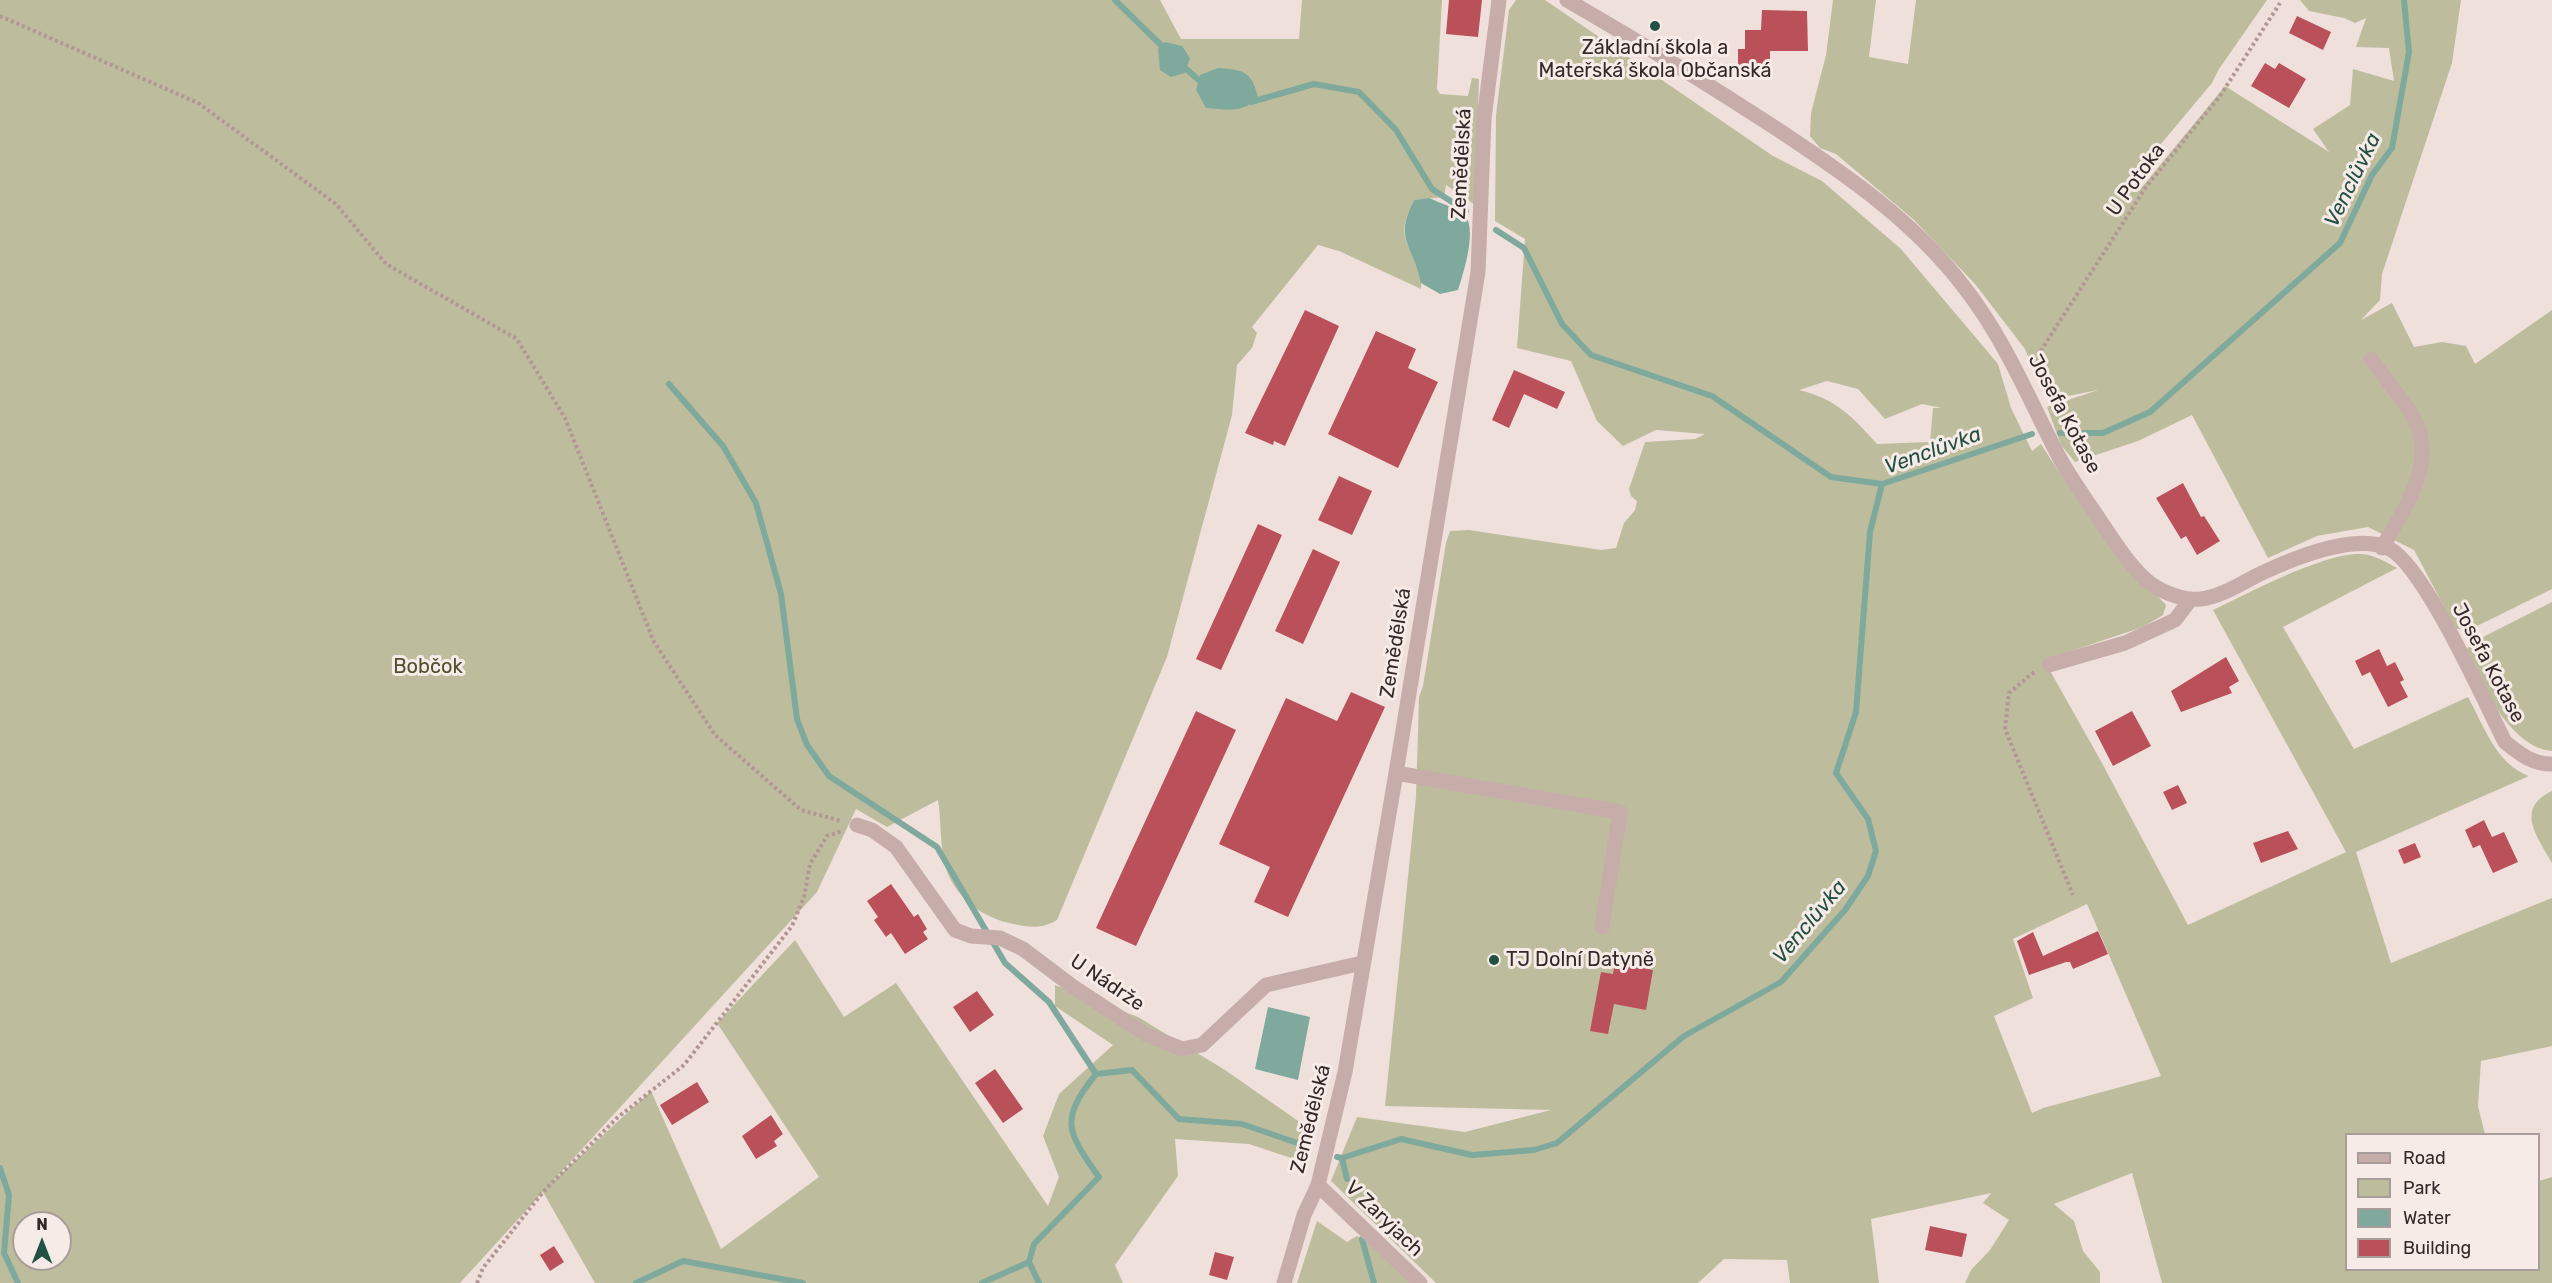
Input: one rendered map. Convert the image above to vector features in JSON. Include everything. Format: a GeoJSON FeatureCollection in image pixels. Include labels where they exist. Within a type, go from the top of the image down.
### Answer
{"type":"FeatureCollection","features":[{"type":"Feature","properties":{"kind":"street","name":"Zemědělská"},"geometry":{"type":"LineString","coordinates":[[1284,1283],[1304,1215],[1318,1185],[1345,1072],[1396,773],[1478,272],[1484,118],[1499,0]]}},
{"type":"Feature","properties":{"kind":"street","name":"Josefa Kotase"},"geometry":{"type":"LineString","coordinates":[[1567,0],[1678,64],[1870,194],[1916,233],[1963,284],[1989,322],[2022,379],[2059,458],[2129,561],[2151,584],[2173,595],[2204,599],[2267,571],[2340,545],[2366,543],[2382,548],[2398,557],[2421,581],[2505,742],[2523,756],[2540,764],[2552,764]]}},
{"type":"Feature","properties":{"kind":"street"},"geometry":{"type":"LineString","coordinates":[[2371,359],[2414,417],[2423,441],[2423,463],[2407,504],[2382,548]]}},
{"type":"Feature","properties":{"kind":"street"},"geometry":{"type":"LineString","coordinates":[[2049,665],[2135,639],[2175,620],[2191,599]]}},
{"type":"Feature","properties":{"kind":"street"},"geometry":{"type":"LineString","coordinates":[[1396,773],[1620,812],[1602,927]]}},
{"type":"Feature","properties":{"kind":"street","name":"U Nádrže"},"geometry":{"type":"LineString","coordinates":[[857,825],[872,830],[897,846],[955,930],[972,936],[1000,938],[1023,949],[1072,987],[1145,1034],[1182,1049],[1202,1045],[1233,1013],[1266,985],[1362,963]]}},
{"type":"Feature","properties":{"kind":"street","name":"V Zaryjach"},"geometry":{"type":"LineString","coordinates":[[1318,1185],[1420,1283]]}},
{"type":"Feature","properties":{"kind":"path","name":"U Potoka"},"geometry":{"type":"LineString","coordinates":[[2022,379],[2146,187],[2220,96],[2280,3]]}},
{"type":"Feature","properties":{"kind":"path"},"geometry":{"type":"LineString","coordinates":[[0,16],[198,103],[336,204],[386,264],[517,339],[565,418],[654,642],[715,735],[801,810],[857,825]]}},
{"type":"Feature","properties":{"kind":"path"},"geometry":{"type":"LineString","coordinates":[[2049,665],[2028,675],[2009,693],[2006,729],[2073,895]]}},
{"type":"Feature","properties":{"kind":"path"},"geometry":{"type":"LineString","coordinates":[[477,1283],[483,1268],[543,1191],[617,1118],[684,1065],[792,926],[804,897],[810,864],[827,836],[857,825]]}},
{"type":"Feature","properties":{"kind":"green space","name":"Bobčok"},"geometry":{"type":"Polygon","coordinates":[[[0,0],[1160,0],[1181,39],[1299,39],[1302,0],[1442,0],[1437,89],[1440,94],[1468,96],[1472,78],[1479,79],[1475,205],[1446,185],[1444,197],[1414,200],[1404,229],[1409,248],[1418,264],[1421,289],[1339,251],[1318,245],[1252,327],[1257,333],[1252,348],[1237,365],[1232,415],[1167,657],[1057,920],[1034,927],[1022,926],[997,920],[975,908],[966,900],[957,890],[946,868],[938,800],[887,827],[856,809],[817,892],[551,1183],[651,1091],[721,1249],[819,1177],[717,1023],[795,940],[844,1017],[896,983],[1048,1206],[1059,1177],[1043,1136],[1059,1094],[1113,1045],[1055,1006],[1055,985],[1138,1017],[1225,1070],[1304,1125],[1309,1164],[1249,1144],[1175,1139],[1178,1176],[1115,1265],[1123,1283],[595,1283],[543,1192],[460,1283],[0,1283],[0,0]]]}},
{"type":"Feature","properties":{"kind":"green space"},"geometry":{"type":"Polygon","coordinates":[[[1516,0],[1545,0],[1773,156],[1822,181],[1901,249],[1998,364],[2011,408],[2032,451],[2041,444],[2099,528],[2166,605],[2163,615],[2143,627],[2044,660],[2188,925],[2346,852],[2213,610],[2313,564],[2334,558],[2353,554],[2368,555],[2397,568],[2283,627],[2354,749],[2468,697],[2499,753],[2508,763],[2529,776],[2356,852],[2391,963],[2552,898],[2552,1046],[2481,1061],[2478,1106],[2485,1133],[2345,1133],[2345,1271],[2540,1271],[2540,1181],[2552,1177],[2552,1283],[2162,1283],[2132,1173],[2054,1204],[2074,1221],[2083,1251],[2100,1272],[2100,1283],[1965,1283],[1971,1270],[1990,1250],[2009,1220],[1983,1203],[1991,1193],[1871,1219],[1879,1283],[1790,1283],[1787,1260],[1724,1259],[1698,1283],[1436,1283],[1331,1181],[1357,1117],[1465,1132],[1551,1110],[1385,1106],[1416,797],[1419,697],[1423,686],[1446,543],[1450,531],[1469,530],[1601,550],[1616,548],[1624,523],[1635,510],[1637,501],[1631,496],[1629,489],[1645,442],[1695,439],[1705,434],[1656,430],[1623,446],[1597,421],[1571,361],[1517,348],[1525,239],[1495,221],[1496,115],[1509,10],[1516,0]],[[1827,381],[1799,390],[1823,398],[1842,410],[1877,444],[1930,442],[1933,408],[1942,408],[1922,404],[1885,419],[1858,389],[1827,381]],[[2087,904],[2013,939],[2033,998],[1994,1016],[2032,1113],[2161,1076],[2087,904]]]}},
{"type":"Feature","properties":{"kind":"green space"},"geometry":{"type":"Polygon","coordinates":[[[1833,0],[1876,0],[1869,57],[1908,64],[1916,0],[2267,0],[2219,69],[2212,83],[2129,182],[2143,186],[2225,86],[2329,152],[2313,129],[2350,105],[2353,69],[2394,81],[2389,48],[2356,47],[2366,18],[2355,23],[2344,18],[2309,11],[2300,0],[2461,0],[2452,63],[2382,274],[2380,300],[2361,320],[2392,303],[2414,347],[2442,342],[2466,346],[2475,364],[2552,310],[2552,589],[2471,629],[2456,629],[2414,550],[2368,527],[2317,536],[2268,558],[2192,415],[2138,441],[2075,462],[2061,445],[2047,407],[2098,390],[2053,399],[2040,386],[2025,349],[1975,284],[1914,220],[1836,154],[1820,148],[1810,136],[1811,113],[1826,55],[1833,0]]]}},
{"type":"Feature","properties":{"kind":"green space"},"geometry":{"type":"Polygon","coordinates":[[[2552,602],[2552,751],[2537,747],[2523,739],[2511,727],[2489,696],[2465,650],[2483,637],[2552,602]]]}},
{"type":"Feature","properties":{"kind":"green space"},"geometry":{"type":"Polygon","coordinates":[[[2552,791],[2552,863],[2536,834],[2532,824],[2532,815],[2534,806],[2552,791]]]}},
{"type":"Feature","properties":{"kind":"green space"},"geometry":{"type":"Polygon","coordinates":[[[1317,1221],[1347,1242],[1357,1236],[1382,1250],[1413,1283],[1297,1283],[1317,1221]]]}},
{"type":"Feature","properties":{"kind":"water"},"geometry":{"type":"Polygon","coordinates":[[[1165,42],[1182,46],[1190,58],[1185,73],[1171,77],[1160,70],[1158,49],[1165,42]]]}},
{"type":"Feature","properties":{"kind":"water"},"geometry":{"type":"Polygon","coordinates":[[[1218,68],[1240,71],[1250,77],[1258,98],[1240,108],[1227,110],[1206,108],[1196,90],[1200,75],[1218,68]]]}},
{"type":"Feature","properties":{"kind":"water"},"geometry":{"type":"Polygon","coordinates":[[[1429,198],[1463,214],[1470,228],[1468,250],[1458,290],[1440,294],[1421,283],[1405,234],[1408,213],[1414,200],[1429,198]]]}},
{"type":"Feature","properties":{"kind":"water"},"geometry":{"type":"Polygon","coordinates":[[[1268,1007],[1310,1017],[1298,1080],[1255,1069],[1268,1007]]]}},
{"type":"Feature","properties":{"kind":"building"},"geometry":{"type":"Polygon","coordinates":[[[1449,0],[1482,0],[1478,37],[1446,34],[1449,0]]]}},
{"type":"Feature","properties":{"kind":"building"},"geometry":{"type":"Polygon","coordinates":[[[1762,10],[1807,11],[1808,51],[1770,51],[1770,79],[1745,79],[1745,67],[1738,67],[1738,49],[1745,49],[1745,30],[1761,30],[1762,10]]]}},
{"type":"Feature","properties":{"kind":"building"},"geometry":{"type":"Polygon","coordinates":[[[2297,16],[2331,32],[2323,50],[2289,33],[2297,16]]]}},
{"type":"Feature","properties":{"kind":"building"},"geometry":{"type":"Polygon","coordinates":[[[2265,63],[2275,69],[2279,63],[2306,79],[2289,108],[2251,86],[2265,63]]]}},
{"type":"Feature","properties":{"kind":"building"},"geometry":{"type":"Polygon","coordinates":[[[1305,310],[1339,326],[1285,446],[1274,441],[1273,445],[1245,433],[1305,310]]]}},
{"type":"Feature","properties":{"kind":"building"},"geometry":{"type":"Polygon","coordinates":[[[1376,331],[1416,349],[1408,368],[1438,382],[1398,468],[1328,434],[1376,331]]]}},
{"type":"Feature","properties":{"kind":"building"},"geometry":{"type":"Polygon","coordinates":[[[1514,370],[1565,392],[1557,409],[1524,394],[1509,428],[1492,420],[1514,370]]]}},
{"type":"Feature","properties":{"kind":"building"},"geometry":{"type":"Polygon","coordinates":[[[1339,476],[1372,491],[1352,535],[1318,520],[1339,476]]]}},
{"type":"Feature","properties":{"kind":"building"},"geometry":{"type":"Polygon","coordinates":[[[2183,483],[2201,517],[2204,516],[2220,541],[2197,555],[2186,536],[2181,539],[2156,498],[2183,483]]]}},
{"type":"Feature","properties":{"kind":"building"},"geometry":{"type":"Polygon","coordinates":[[[1258,524],[1282,535],[1221,670],[1196,659],[1258,524]]]}},
{"type":"Feature","properties":{"kind":"building"},"geometry":{"type":"Polygon","coordinates":[[[1313,549],[1340,562],[1303,644],[1275,631],[1313,549]]]}},
{"type":"Feature","properties":{"kind":"building"},"geometry":{"type":"Polygon","coordinates":[[[2379,649],[2387,666],[2395,662],[2404,680],[2400,682],[2408,697],[2388,707],[2370,672],[2362,676],[2355,661],[2379,649]]]}},
{"type":"Feature","properties":{"kind":"building"},"geometry":{"type":"Polygon","coordinates":[[[2226,657],[2239,681],[2229,687],[2232,693],[2181,712],[2171,691],[2226,657]]]}},
{"type":"Feature","properties":{"kind":"building"},"geometry":{"type":"Polygon","coordinates":[[[1351,692],[1385,707],[1288,917],[1254,902],[1270,867],[1219,844],[1286,698],[1337,721],[1351,692]]]}},
{"type":"Feature","properties":{"kind":"building"},"geometry":{"type":"Polygon","coordinates":[[[1196,711],[1236,730],[1136,946],[1096,928],[1196,711]]]}},
{"type":"Feature","properties":{"kind":"building"},"geometry":{"type":"Polygon","coordinates":[[[2132,711],[2151,746],[2113,766],[2095,731],[2132,711]]]}},
{"type":"Feature","properties":{"kind":"building"},"geometry":{"type":"Polygon","coordinates":[[[2178,785],[2187,803],[2172,810],[2163,792],[2178,785]]]}},
{"type":"Feature","properties":{"kind":"building"},"geometry":{"type":"Polygon","coordinates":[[[2484,820],[2492,837],[2504,832],[2518,862],[2493,873],[2480,845],[2473,848],[2465,830],[2484,820]]]}},
{"type":"Feature","properties":{"kind":"building"},"geometry":{"type":"Polygon","coordinates":[[[2288,831],[2298,849],[2261,863],[2253,843],[2288,831]]]}},
{"type":"Feature","properties":{"kind":"building"},"geometry":{"type":"Polygon","coordinates":[[[2415,843],[2421,857],[2404,864],[2398,850],[2415,843]]]}},
{"type":"Feature","properties":{"kind":"building"},"geometry":{"type":"Polygon","coordinates":[[[891,884],[914,917],[918,914],[927,929],[923,932],[928,939],[905,954],[891,933],[886,937],[874,920],[878,917],[867,901],[891,884]]]}},
{"type":"Feature","properties":{"kind":"building"},"geometry":{"type":"Polygon","coordinates":[[[2098,931],[2108,954],[2073,969],[2070,962],[2066,962],[2029,975],[2017,941],[2033,932],[2043,956],[2098,931]]]}},
{"type":"Feature","properties":{"kind":"building"},"geometry":{"type":"Polygon","coordinates":[[[1615,963],[1653,970],[1646,1010],[1614,1004],[1608,1034],[1590,1031],[1601,972],[1613,974],[1615,963]]]}},
{"type":"Feature","properties":{"kind":"building"},"geometry":{"type":"Polygon","coordinates":[[[977,991],[994,1015],[970,1032],[953,1007],[977,991]]]}},
{"type":"Feature","properties":{"kind":"building"},"geometry":{"type":"Polygon","coordinates":[[[995,1069],[1023,1109],[1003,1123],[975,1083],[995,1069]]]}},
{"type":"Feature","properties":{"kind":"building"},"geometry":{"type":"Polygon","coordinates":[[[697,1082],[709,1102],[672,1125],[660,1105],[697,1082]]]}},
{"type":"Feature","properties":{"kind":"building"},"geometry":{"type":"Polygon","coordinates":[[[771,1115],[783,1134],[774,1141],[777,1146],[756,1159],[742,1136],[771,1115]]]}},
{"type":"Feature","properties":{"kind":"building"},"geometry":{"type":"Polygon","coordinates":[[[1930,1226],[1967,1234],[1962,1257],[1925,1250],[1930,1226]]]}},
{"type":"Feature","properties":{"kind":"building"},"geometry":{"type":"Polygon","coordinates":[[[554,1246],[564,1262],[550,1271],[540,1255],[554,1246]]]}},
{"type":"Feature","properties":{"kind":"building"},"geometry":{"type":"Polygon","coordinates":[[[1215,1252],[1234,1257],[1227,1280],[1209,1275],[1215,1252]]]}},
{"type":"Feature","properties":{"kind":"waterway"},"geometry":{"type":"LineString","coordinates":[[1115,0],[1166,50]]}},
{"type":"Feature","properties":{"kind":"waterway","name":"Venclůvka"},"geometry":{"type":"LineString","coordinates":[[2060,433],[2103,433],[2150,412],[2340,243],[2372,175],[2392,148],[2409,52],[2404,0]]}},
{"type":"Feature","properties":{"kind":"waterway"},"geometry":{"type":"LineString","coordinates":[[1182,65],[1203,84]]}},
{"type":"Feature","properties":{"kind":"waterway"},"geometry":{"type":"LineString","coordinates":[[1251,102],[1314,84],[1359,92],[1396,130],[1432,189],[1466,211]]}},
{"type":"Feature","properties":{"kind":"waterway"},"geometry":{"type":"LineString","coordinates":[[1496,230],[1524,248],[1562,324],[1591,355],[1712,396],[1831,477],[1882,484]]}},
{"type":"Feature","properties":{"kind":"waterway"},"geometry":{"type":"LineString","coordinates":[[669,384],[723,446],[756,503],[781,594],[797,719],[807,745],[829,776],[937,847],[1005,963],[1049,1002],[1096,1074]]}},
{"type":"Feature","properties":{"kind":"waterway","name":"Venclůvka"},"geometry":{"type":"LineString","coordinates":[[1337,1157],[1342,1158],[1401,1139],[1472,1155],[1534,1150],[1557,1143],[1684,1036],[1781,982],[1845,910],[1868,876],[1876,851],[1868,819],[1836,773],[1856,712],[1870,532],[1882,484],[2032,434]]}},
{"type":"Feature","properties":{"kind":"waterway","name":"Venclůvka"},"geometry":{"type":"LineString","coordinates":[[1039,1283],[1029,1262],[1034,1244],[1099,1177],[1074,1137],[1072,1126],[1072,1115],[1076,1103],[1096,1074],[1132,1070],[1179,1119],[1242,1124],[1306,1146]]}},
{"type":"Feature","properties":{"kind":"waterway"},"geometry":{"type":"LineString","coordinates":[[1342,1158],[1347,1179]]}},
{"type":"Feature","properties":{"kind":"waterway"},"geometry":{"type":"LineString","coordinates":[[0,1168],[9,1195],[4,1253],[18,1283]]}},
{"type":"Feature","properties":{"kind":"waterway"},"geometry":{"type":"LineString","coordinates":[[1362,1239],[1374,1283]]}},
{"type":"Feature","properties":{"kind":"waterway"},"geometry":{"type":"LineString","coordinates":[[636,1283],[683,1261],[803,1283]]}},
{"type":"Feature","properties":{"kind":"waterway"},"geometry":{"type":"LineString","coordinates":[[982,1283],[1029,1262]]}},
{"type":"Feature","properties":{"kind":"place","name":"Základní škola a Mateřská škola Občanská"},"geometry":{"type":"Point","coordinates":[1655,26]}},
{"type":"Feature","properties":{"kind":"place","name":"TJ Dolní Datyně"},"geometry":{"type":"Point","coordinates":[1494,960]}}]}
